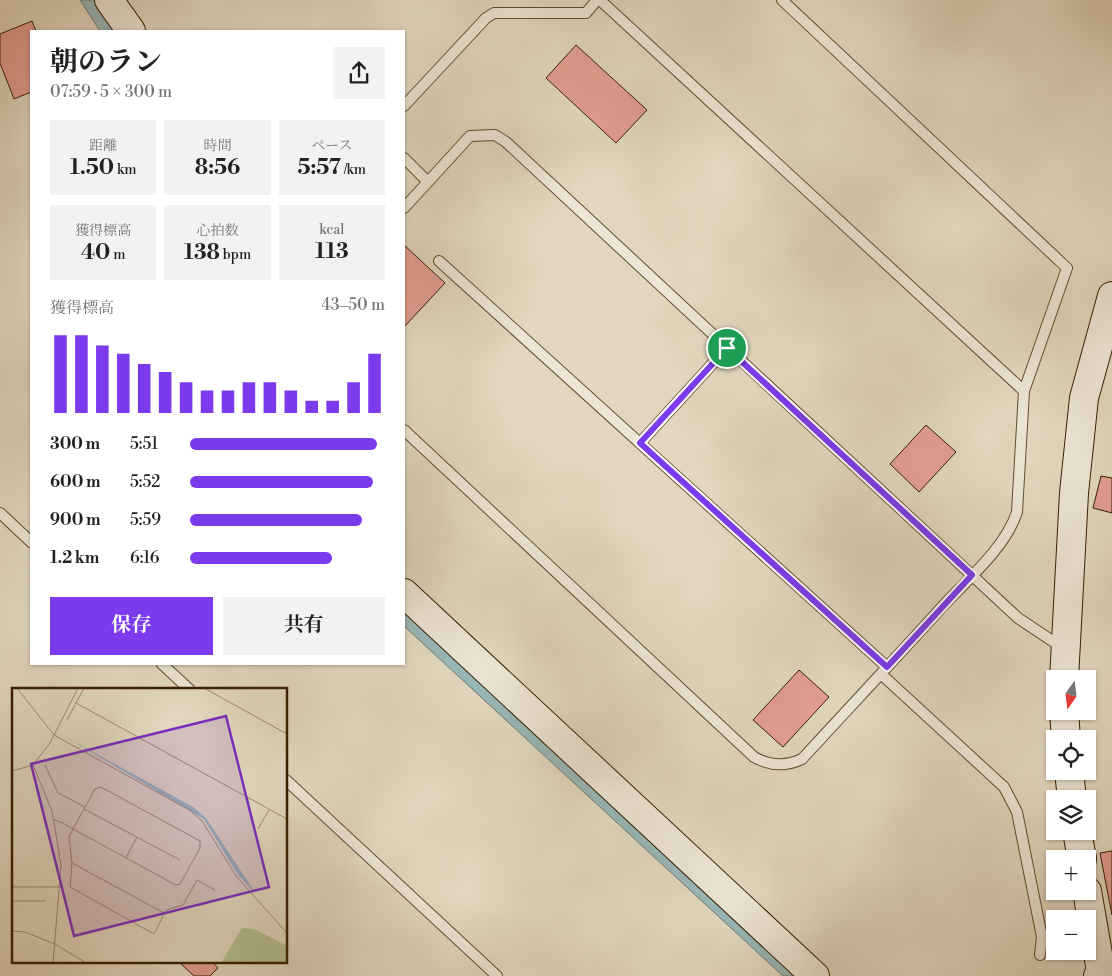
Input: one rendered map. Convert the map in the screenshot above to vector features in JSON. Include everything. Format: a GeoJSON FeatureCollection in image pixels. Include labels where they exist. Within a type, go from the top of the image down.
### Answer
{"type":"FeatureCollection","features":[{"type":"Feature","properties":{"kind":"street"},"geometry":{"type":"LineString","coordinates":[[109,0],[130,30]]}},
{"type":"Feature","properties":{"kind":"street"},"geometry":{"type":"LineString","coordinates":[[1065,670],[1074,493],[1084,398],[1112,296]]}},
{"type":"Feature","properties":{"kind":"street"},"geometry":{"type":"LineString","coordinates":[[405,593],[815,976]]}},
{"type":"Feature","properties":{"kind":"street"},"geometry":{"type":"LineString","coordinates":[[1088,900],[1100,971],[1098,976]]}},
{"type":"Feature","properties":{"kind":"lane"},"geometry":{"type":"LineString","coordinates":[[405,105],[486,18],[494,13],[586,12],[598,0],[1024,392]]}},
{"type":"Feature","properties":{"kind":"lane"},"geometry":{"type":"LineString","coordinates":[[405,431],[754,757],[768,764],[794,763],[802,759],[972,575],[1013,525],[1017,512],[1024,392],[1067,268],[782,0]]}},
{"type":"Feature","properties":{"kind":"lane"},"geometry":{"type":"LineString","coordinates":[[405,207],[470,136],[495,135],[506,142],[1018,618],[1066,650]]}},
{"type":"Feature","properties":{"kind":"lane"},"geometry":{"type":"LineString","coordinates":[[405,159],[428,182]]}},
{"type":"Feature","properties":{"kind":"lane"},"geometry":{"type":"LineString","coordinates":[[439,261],[640,443],[884,670],[1004,787],[1017,812],[1042,937],[1040,955]]}},
{"type":"Feature","properties":{"kind":"lane"},"geometry":{"type":"LineString","coordinates":[[640,443],[727,348]]}},
{"type":"Feature","properties":{"kind":"lane"},"geometry":{"type":"LineString","coordinates":[[0,513],[30,541]]}},
{"type":"Feature","properties":{"kind":"lane"},"geometry":{"type":"LineString","coordinates":[[163,665],[188,688]]}},
{"type":"Feature","properties":{"kind":"lane"},"geometry":{"type":"LineString","coordinates":[[288,782],[497,976]]}},
{"type":"Feature","properties":{"kind":"water"},"geometry":{"type":"Polygon","coordinates":[[[80,0],[94,0],[114,30],[99,30],[80,0]]]}},
{"type":"Feature","properties":{"kind":"water"},"geometry":{"type":"Polygon","coordinates":[[[405,612],[798,976],[783,976],[405,627],[405,612]]]}},
{"type":"Feature","properties":{"kind":"building"},"geometry":{"type":"Polygon","coordinates":[[[32,21],[36,30],[30,30],[30,92],[14,99],[0,63],[0,34],[32,21]]]}},
{"type":"Feature","properties":{"kind":"building"},"geometry":{"type":"Polygon","coordinates":[[[576,45],[647,110],[616,143],[546,78],[576,45]]]}},
{"type":"Feature","properties":{"kind":"building"},"geometry":{"type":"Polygon","coordinates":[[[405,246],[445,283],[405,326],[405,246]]]}},
{"type":"Feature","properties":{"kind":"building"},"geometry":{"type":"Polygon","coordinates":[[[926,425],[956,452],[919,492],[890,464],[926,425]]]}},
{"type":"Feature","properties":{"kind":"building"},"geometry":{"type":"Polygon","coordinates":[[[1101,476],[1112,478],[1112,513],[1093,508],[1101,476]]]}},
{"type":"Feature","properties":{"kind":"building"},"geometry":{"type":"Polygon","coordinates":[[[799,670],[829,697],[783,747],[753,720],[799,670]]]}},
{"type":"Feature","properties":{"kind":"building"},"geometry":{"type":"Polygon","coordinates":[[[1112,851],[1112,915],[1100,853],[1112,851]]]}},
{"type":"Feature","properties":{"kind":"building"},"geometry":{"type":"Polygon","coordinates":[[[181,964],[214,964],[218,968],[210,976],[194,976],[181,964]]]}},
{"type":"Feature","properties":{"kind":"route"},"geometry":{"type":"LineString","coordinates":[[727,348],[972,575],[887,667],[640,443],[727,348]]}}]}
